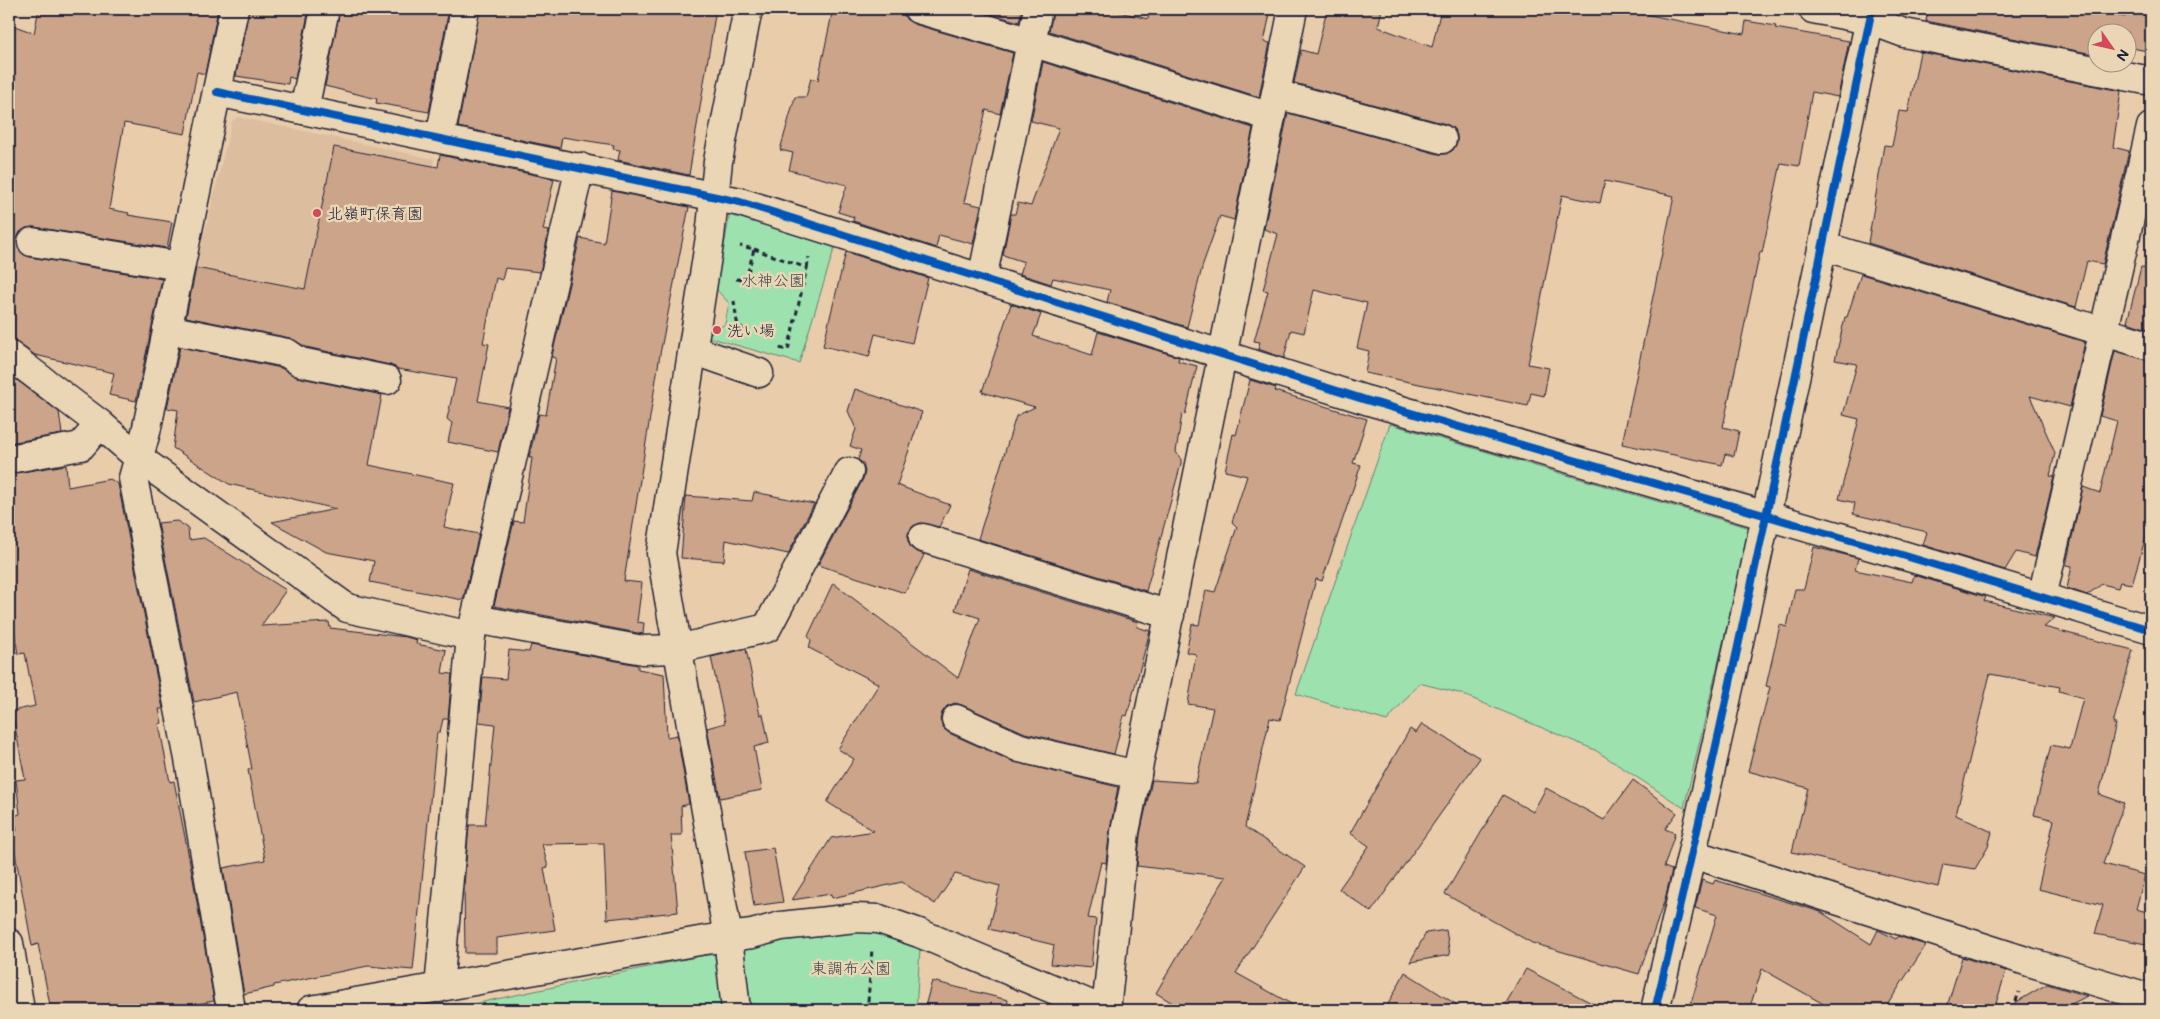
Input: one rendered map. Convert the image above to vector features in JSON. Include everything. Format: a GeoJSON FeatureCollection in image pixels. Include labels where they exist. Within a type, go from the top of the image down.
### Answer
{"type":"FeatureCollection","features":[{"type":"Feature","properties":{"kind":"street"},"geometry":{"type":"LineString","coordinates":[[231,1010],[189,759],[133,478],[140,459],[234,9]]}},
{"type":"Feature","properties":{"kind":"street"},"geometry":{"type":"LineString","coordinates":[[304,110],[325,9]]}},
{"type":"Feature","properties":{"kind":"street"},"geometry":{"type":"LineString","coordinates":[[440,138],[465,9]]}},
{"type":"Feature","properties":{"kind":"street"},"geometry":{"type":"LineString","coordinates":[[736,1010],[728,936],[661,553],[715,196],[718,161],[748,9]]}},
{"type":"Feature","properties":{"kind":"street"},"geometry":{"type":"LineString","coordinates":[[918,9],[1031,42],[1274,105],[1442,139]]}},
{"type":"Feature","properties":{"kind":"street"},"geometry":{"type":"LineString","coordinates":[[982,279],[1038,9]]}},
{"type":"Feature","properties":{"kind":"street"},"geometry":{"type":"LineString","coordinates":[[311,1010],[728,936],[752,934],[781,926],[856,918],[879,919],[919,933],[1104,1010],[1125,832],[1293,9]]}},
{"type":"Feature","properties":{"kind":"street"},"geometry":{"type":"LineString","coordinates":[[1813,9],[1871,14],[1904,33],[2151,81]]}},
{"type":"Feature","properties":{"kind":"street"},"geometry":{"type":"LineString","coordinates":[[1655,1010],[1693,854],[1871,14]]}},
{"type":"Feature","properties":{"kind":"street"},"geometry":{"type":"LineString","coordinates":[[217,92],[740,202],[1366,400],[2151,630]]}},
{"type":"Feature","properties":{"kind":"street"},"geometry":{"type":"LineString","coordinates":[[2042,597],[2151,127]]}},
{"type":"Feature","properties":{"kind":"street"},"geometry":{"type":"LineString","coordinates":[[438,988],[473,627],[580,167]]}},
{"type":"Feature","properties":{"kind":"street"},"geometry":{"type":"LineString","coordinates":[[32,242],[180,266]]}},
{"type":"Feature","properties":{"kind":"street"},"geometry":{"type":"LineString","coordinates":[[1823,246],[2151,346]]}},
{"type":"Feature","properties":{"kind":"street"},"geometry":{"type":"LineString","coordinates":[[167,329],[287,353],[300,362],[387,380]]}},
{"type":"Feature","properties":{"kind":"street"},"geometry":{"type":"LineString","coordinates":[[692,350],[759,373]]}},
{"type":"Feature","properties":{"kind":"street"},"geometry":{"type":"LineString","coordinates":[[9,355],[100,424],[140,459],[347,608],[473,627],[642,650],[678,649],[766,628],[849,472]]}},
{"type":"Feature","properties":{"kind":"street"},"geometry":{"type":"LineString","coordinates":[[9,459],[81,446],[100,424]]}},
{"type":"Feature","properties":{"kind":"street"},"geometry":{"type":"LineString","coordinates":[[923,538],[1170,615]]}},
{"type":"Feature","properties":{"kind":"street"},"geometry":{"type":"LineString","coordinates":[[956,719],[1020,748],[1137,774]]}},
{"type":"Feature","properties":{"kind":"street"},"geometry":{"type":"LineString","coordinates":[[1693,854],[2026,970],[2151,998]]}},
{"type":"Feature","properties":{"kind":"street"},"geometry":{"type":"LineString","coordinates":[[9,943],[20,1010]]}},
{"type":"Feature","properties":{"kind":"path"},"geometry":{"type":"LineString","coordinates":[[754,249],[807,268],[788,350],[775,347]]}},
{"type":"Feature","properties":{"kind":"path"},"geometry":{"type":"LineString","coordinates":[[734,288],[735,278],[746,280],[749,267]]}},
{"type":"Feature","properties":{"kind":"path"},"geometry":{"type":"LineString","coordinates":[[733,298],[737,322],[749,337]]}},
{"type":"Feature","properties":{"kind":"path"},"geometry":{"type":"LineString","coordinates":[[871,1010],[868,1001],[872,937],[879,919]]}},
{"type":"Feature","properties":{"kind":"shaded area","name":"北嶺町保育園"},"geometry":{"type":"Polygon","coordinates":[[[239,117],[434,159],[406,309],[196,267],[232,121],[239,117]]]}},
{"type":"Feature","properties":{"kind":"green space","name":"水神公園"},"geometry":{"type":"Polygon","coordinates":[[[730,213],[835,246],[799,363],[708,337],[709,334],[725,324],[729,303],[716,289],[730,213]]]}},
{"type":"Feature","properties":{"kind":"green space"},"geometry":{"type":"Polygon","coordinates":[[[1390,424],[1750,528],[1684,808],[1595,750],[1459,693],[1419,683],[1387,721],[1296,694],[1390,424]]]}},
{"type":"Feature","properties":{"kind":"green space","name":"東調布公園"},"geometry":{"type":"Polygon","coordinates":[[[851,924],[890,933],[920,949],[916,1010],[445,1010],[851,924]]]}},
{"type":"Feature","properties":{"kind":"building"},"geometry":{"type":"Polygon","coordinates":[[[39,9],[218,9],[205,74],[197,72],[185,134],[124,123],[109,209],[129,213],[128,215],[172,222],[167,248],[34,227],[26,228],[20,232],[17,239],[18,248],[23,254],[30,257],[162,279],[136,401],[109,395],[114,373],[35,355],[18,343],[9,340],[9,24],[34,33],[39,9]]]}},
{"type":"Feature","properties":{"kind":"building"},"geometry":{"type":"Polygon","coordinates":[[[249,9],[309,9],[295,79],[289,77],[288,84],[236,76],[249,9]]]}},
{"type":"Feature","properties":{"kind":"building"},"geometry":{"type":"Polygon","coordinates":[[[340,9],[449,9],[429,112],[376,103],[377,99],[325,86],[340,9]]]}},
{"type":"Feature","properties":{"kind":"building"},"geometry":{"type":"Polygon","coordinates":[[[480,9],[716,9],[689,175],[618,160],[620,150],[613,149],[614,145],[562,137],[560,148],[458,127],[480,9]]]}},
{"type":"Feature","properties":{"kind":"building"},"geometry":{"type":"Polygon","coordinates":[[[833,9],[856,9],[884,15],[885,9],[903,9],[906,19],[914,24],[1013,53],[1000,114],[986,110],[964,202],[981,206],[973,244],[939,235],[936,248],[853,221],[854,217],[838,212],[847,185],[789,170],[793,153],[780,150],[795,97],[806,97],[811,78],[818,80],[833,9]]]}},
{"type":"Feature","properties":{"kind":"building"},"geometry":{"type":"Polygon","coordinates":[[[973,9],[1022,9],[1019,22],[973,9]]]}},
{"type":"Feature","properties":{"kind":"building"},"geometry":{"type":"Polygon","coordinates":[[[1062,9],[1107,9],[1148,19],[1150,9],[1271,9],[1264,42],[1270,43],[1259,97],[1049,31],[1053,13],[1062,9]]]}},
{"type":"Feature","properties":{"kind":"building"},"geometry":{"type":"Polygon","coordinates":[[[1327,9],[1382,9],[1378,27],[1432,47],[1441,9],[1620,9],[1744,34],[1746,21],[1849,41],[1838,97],[1812,92],[1799,166],[1781,163],[1723,427],[1739,431],[1734,456],[1725,454],[1722,465],[1622,444],[1674,196],[1605,181],[1600,203],[1562,195],[1528,364],[1549,368],[1544,396],[1531,393],[1528,406],[1365,373],[1369,351],[1357,348],[1367,303],[1314,290],[1304,333],[1291,330],[1284,358],[1258,349],[1260,342],[1254,341],[1268,291],[1263,290],[1278,234],[1264,229],[1288,113],[1438,154],[1446,154],[1453,150],[1457,143],[1457,135],[1453,128],[1446,124],[1294,83],[1301,50],[1316,54],[1327,9]]]}},
{"type":"Feature","properties":{"kind":"building"},"geometry":{"type":"Polygon","coordinates":[[[1928,9],[2081,9],[2125,17],[2127,9],[2151,9],[2151,52],[2138,49],[2138,22],[2088,22],[2088,53],[1926,21],[1928,9]]]}},
{"type":"Feature","properties":{"kind":"building"},"geometry":{"type":"Polygon","coordinates":[[[1920,52],[2121,91],[2113,147],[2129,151],[2103,264],[2087,261],[2076,307],[1868,243],[1884,145],[1892,146],[1899,111],[1908,112],[1920,52]]]}},
{"type":"Feature","properties":{"kind":"building"},"geometry":{"type":"Polygon","coordinates":[[[1043,62],[1253,128],[1234,220],[1220,216],[1203,264],[1187,327],[1107,302],[1110,290],[1053,278],[1051,284],[1020,274],[1024,262],[1003,255],[1011,214],[1015,214],[1018,203],[1031,206],[1059,128],[1031,121],[1043,62]]]}},
{"type":"Feature","properties":{"kind":"building"},"geometry":{"type":"Polygon","coordinates":[[[334,147],[438,167],[440,155],[554,179],[543,230],[549,231],[540,272],[505,268],[502,280],[496,278],[483,343],[489,344],[478,401],[508,407],[498,452],[448,442],[452,423],[447,419],[456,379],[398,369],[390,365],[306,347],[290,338],[186,317],[196,268],[305,289],[334,147]]]}},
{"type":"Feature","properties":{"kind":"building"},"geometry":{"type":"Polygon","coordinates":[[[612,191],[689,207],[660,354],[624,581],[642,583],[637,622],[644,623],[643,634],[494,606],[514,521],[523,522],[532,458],[529,457],[539,414],[546,415],[556,358],[552,357],[553,351],[580,238],[604,243],[612,191]]]}},
{"type":"Feature","properties":{"kind":"building"},"geometry":{"type":"Polygon","coordinates":[[[846,252],[928,278],[912,343],[875,334],[869,357],[823,346],[846,252]]]}},
{"type":"Feature","properties":{"kind":"building"},"geometry":{"type":"Polygon","coordinates":[[[2141,267],[2151,268],[2151,330],[2127,322],[2141,267]]]}},
{"type":"Feature","properties":{"kind":"building"},"geometry":{"type":"Polygon","coordinates":[[[1861,274],[2085,342],[2070,407],[2030,396],[2055,453],[2050,476],[2054,477],[2035,557],[2016,552],[2005,570],[1923,545],[1927,532],[1853,514],[1855,503],[1839,499],[1859,419],[1843,415],[1857,364],[1835,360],[1845,317],[1847,317],[1861,274]]]}},
{"type":"Feature","properties":{"kind":"building"},"geometry":{"type":"Polygon","coordinates":[[[1011,304],[1041,314],[1033,336],[1092,355],[1098,332],[1179,357],[1178,361],[1197,366],[1185,415],[1182,414],[1176,452],[1181,459],[1181,464],[1146,591],[978,539],[1016,416],[1035,407],[982,392],[1011,304]]]}},
{"type":"Feature","properties":{"kind":"building"},"geometry":{"type":"Polygon","coordinates":[[[180,347],[281,368],[297,377],[382,395],[369,465],[454,483],[444,527],[479,534],[463,600],[370,582],[374,561],[326,552],[272,522],[336,509],[229,484],[173,448],[178,410],[167,408],[180,347]]]}},
{"type":"Feature","properties":{"kind":"building"},"geometry":{"type":"Polygon","coordinates":[[[2115,351],[2151,361],[2151,519],[2132,584],[2120,582],[2118,588],[2102,584],[2087,595],[2067,588],[2072,566],[2066,565],[2083,487],[2100,493],[2117,421],[2100,416],[2115,351]]]}},
{"type":"Feature","properties":{"kind":"building"},"geometry":{"type":"Polygon","coordinates":[[[9,374],[59,412],[62,434],[9,443],[9,374]]]}},
{"type":"Feature","properties":{"kind":"building"},"geometry":{"type":"Polygon","coordinates":[[[1250,380],[1276,388],[1275,391],[1367,419],[1353,463],[1361,465],[1322,581],[1316,579],[1280,720],[1270,718],[1245,827],[1305,867],[1236,973],[1302,1010],[1184,1010],[1156,993],[1226,877],[1137,866],[1140,834],[1152,780],[1196,783],[1213,708],[1188,704],[1196,654],[1186,652],[1192,624],[1199,625],[1206,590],[1215,592],[1237,527],[1232,522],[1247,476],[1225,471],[1233,434],[1236,435],[1250,380]]]}},
{"type":"Feature","properties":{"kind":"building"},"geometry":{"type":"Polygon","coordinates":[[[855,389],[922,412],[897,485],[950,505],[939,527],[920,523],[913,526],[908,533],[908,541],[911,548],[924,555],[905,593],[818,565],[865,472],[863,463],[858,460],[861,450],[850,446],[856,429],[848,411],[855,389]]]}},
{"type":"Feature","properties":{"kind":"building"},"geometry":{"type":"Polygon","coordinates":[[[66,465],[68,487],[110,479],[118,484],[163,709],[159,709],[162,723],[159,724],[170,782],[174,781],[214,1001],[163,1010],[51,1010],[38,944],[32,946],[11,831],[17,831],[14,816],[20,814],[16,780],[25,779],[12,711],[35,706],[25,653],[18,654],[9,599],[9,474],[66,465]]]}},
{"type":"Feature","properties":{"kind":"building"},"geometry":{"type":"Polygon","coordinates":[[[754,492],[814,504],[788,554],[726,540],[724,561],[681,558],[686,496],[752,501],[754,492]]]}},
{"type":"Feature","properties":{"kind":"building"},"geometry":{"type":"Polygon","coordinates":[[[177,521],[188,528],[189,540],[204,538],[286,590],[261,626],[329,622],[330,628],[406,637],[417,640],[416,644],[446,650],[442,673],[452,674],[448,719],[443,719],[440,732],[437,732],[413,970],[368,966],[274,985],[274,987],[244,994],[223,868],[265,860],[248,770],[252,769],[237,692],[194,702],[158,523],[177,521]]]}},
{"type":"Feature","properties":{"kind":"building"},"geometry":{"type":"Polygon","coordinates":[[[1814,547],[1858,558],[1855,570],[1912,582],[1914,575],[1986,597],[1984,601],[2055,618],[2044,627],[2133,650],[2113,724],[2116,724],[2099,794],[2124,803],[2103,864],[2145,875],[2136,909],[2151,913],[2151,945],[2095,934],[2103,905],[2038,889],[2054,820],[2034,815],[2044,772],[2051,745],[2070,749],[2083,698],[2059,691],[2060,687],[1990,674],[1956,815],[1992,832],[1988,847],[1975,869],[1943,864],[1938,887],[1792,852],[1808,788],[1748,771],[1770,687],[1766,686],[1780,625],[1787,627],[1795,589],[1804,589],[1814,547]]]}},
{"type":"Feature","properties":{"kind":"building"},"geometry":{"type":"Polygon","coordinates":[[[968,569],[1138,622],[1137,627],[1150,631],[1127,716],[1124,715],[1114,754],[1025,733],[955,703],[947,706],[940,720],[943,728],[949,733],[1014,762],[1118,787],[1106,863],[1101,862],[1088,918],[1096,919],[1091,968],[1051,964],[1054,945],[989,929],[1000,886],[955,874],[935,904],[902,882],[832,898],[831,894],[792,900],[831,838],[874,831],[827,802],[854,759],[838,749],[879,684],[809,648],[811,640],[808,636],[833,583],[958,678],[980,618],[955,610],[968,569]]]}},
{"type":"Feature","properties":{"kind":"building"},"geometry":{"type":"Polygon","coordinates":[[[531,645],[638,665],[638,669],[664,674],[667,737],[677,735],[689,804],[681,806],[682,835],[671,835],[678,912],[607,919],[604,843],[542,844],[548,867],[544,868],[555,930],[497,938],[497,953],[465,953],[464,886],[469,825],[485,825],[495,724],[479,722],[483,677],[506,679],[509,650],[529,652],[531,645]]]}},
{"type":"Feature","properties":{"kind":"building"},"geometry":{"type":"Polygon","coordinates":[[[746,649],[760,715],[763,714],[769,743],[754,747],[762,790],[720,798],[707,728],[725,723],[711,657],[746,649]]]}},
{"type":"Feature","properties":{"kind":"building"},"geometry":{"type":"Polygon","coordinates":[[[1422,724],[1480,758],[1371,912],[1339,889],[1369,846],[1350,833],[1410,729],[1416,733],[1422,724]]]}},
{"type":"Feature","properties":{"kind":"building"},"geometry":{"type":"Polygon","coordinates":[[[1633,780],[1677,813],[1665,829],[1675,833],[1664,867],[1672,870],[1665,899],[1639,974],[1532,943],[1445,894],[1503,795],[1533,812],[1546,788],[1604,820],[1633,780]]]}},
{"type":"Feature","properties":{"kind":"building"},"geometry":{"type":"Polygon","coordinates":[[[773,848],[783,902],[754,906],[745,852],[773,848]]]}},
{"type":"Feature","properties":{"kind":"building"},"geometry":{"type":"Polygon","coordinates":[[[1702,880],[1713,884],[1715,880],[1821,912],[1871,944],[1878,930],[1896,939],[1898,936],[1926,945],[1884,1010],[1834,1010],[1762,969],[1749,1010],[1689,1010],[1717,915],[1695,908],[1702,880]]]}},
{"type":"Feature","properties":{"kind":"building"},"geometry":{"type":"Polygon","coordinates":[[[1446,930],[1450,955],[1410,962],[1426,933],[1446,930]]]}},
{"type":"Feature","properties":{"kind":"building"},"geometry":{"type":"Polygon","coordinates":[[[1962,957],[2006,971],[1994,1010],[1946,1010],[1962,957]]]}},
{"type":"Feature","properties":{"kind":"building"},"geometry":{"type":"Polygon","coordinates":[[[1526,969],[1605,1010],[1502,1010],[1526,969]]]}},
{"type":"Feature","properties":{"kind":"building"},"geometry":{"type":"Polygon","coordinates":[[[1405,972],[1465,1010],[1385,1010],[1405,972]]]}},
{"type":"Feature","properties":{"kind":"building"},"geometry":{"type":"Polygon","coordinates":[[[932,981],[1008,1000],[1007,1010],[924,1010],[932,981]]]}},
{"type":"Feature","properties":{"kind":"building"},"geometry":{"type":"Polygon","coordinates":[[[2047,984],[2087,996],[2060,1010],[2003,1010],[2047,984]]]}},
{"type":"Feature","properties":{"kind":"cycle path"},"geometry":{"type":"LineString","coordinates":[[1655,1010],[1713,760],[1794,385],[1872,9]]}},
{"type":"Feature","properties":{"kind":"cycle path"},"geometry":{"type":"LineString","coordinates":[[217,92],[740,202],[1366,400],[1902,555],[2151,630]]}},
{"type":"Feature","properties":{"kind":"place","name":"北嶺町保育園"},"geometry":{"type":"Point","coordinates":[317,213]}},
{"type":"Feature","properties":{"kind":"place","name":"洗い場"},"geometry":{"type":"Point","coordinates":[717,330]}}]}
